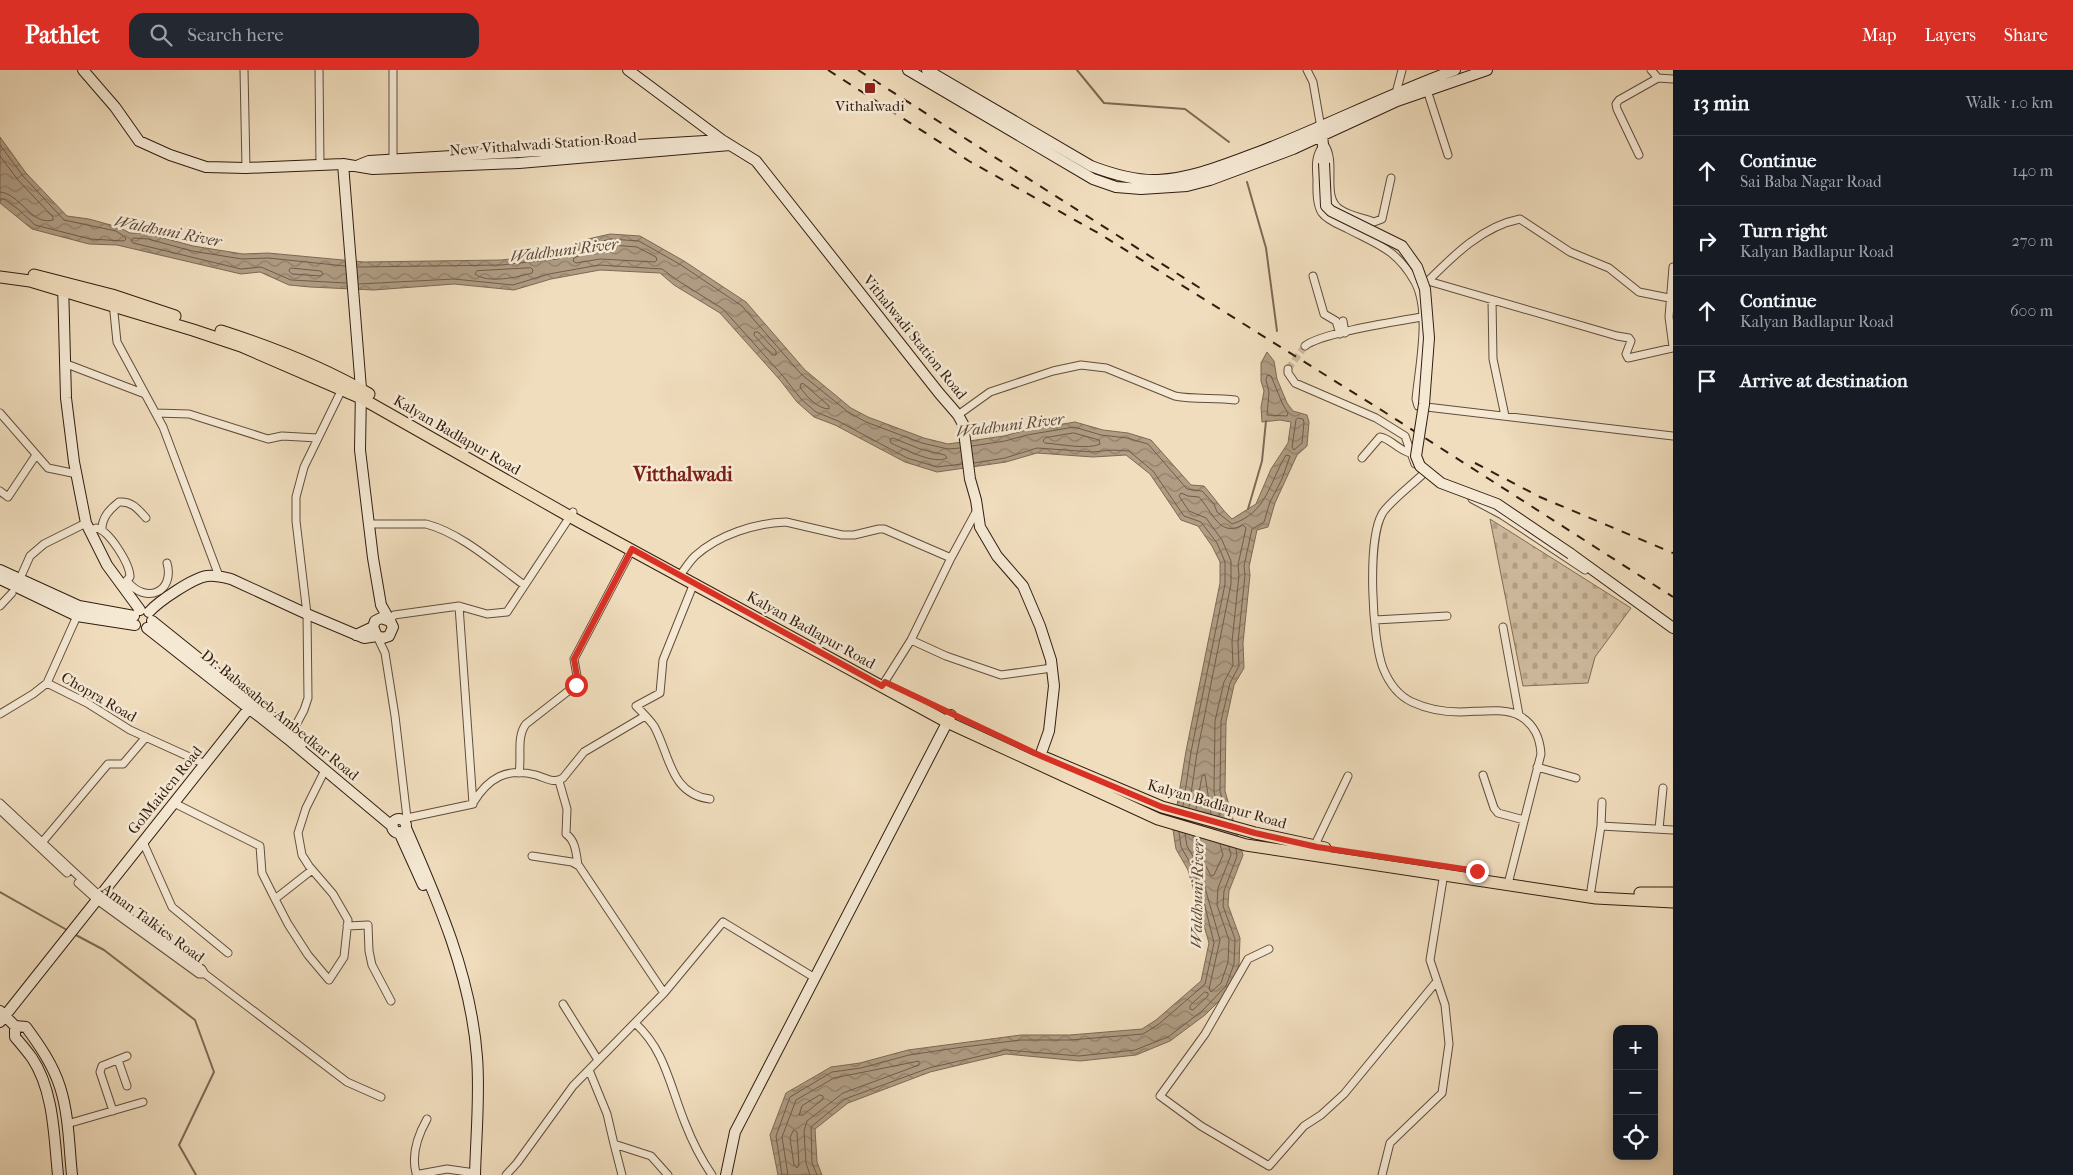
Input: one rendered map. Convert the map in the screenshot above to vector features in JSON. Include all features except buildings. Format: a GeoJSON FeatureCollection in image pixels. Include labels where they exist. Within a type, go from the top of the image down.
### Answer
{"type":"FeatureCollection","features":[{"type":"Feature","properties":{"kind":"main road","name":"Kalyan Badlapur Road"},"geometry":{"type":"LineString","coordinates":[[0,269],[28,274],[63,286],[243,338],[361,393],[632,549],[682,572],[694,583],[949,718],[1039,759],[1158,819],[1246,845],[1313,850],[1509,880],[1596,898],[1673,902]]}},
{"type":"Feature","properties":{"kind":"main road","name":"Kalyan Badlapur Road"},"geometry":{"type":"LineString","coordinates":[[0,277],[63,286]]}},
{"type":"Feature","properties":{"kind":"main road","name":"Kalyan Badlapur Road"},"geometry":{"type":"LineString","coordinates":[[571,514],[682,572],[884,684]]}},
{"type":"Feature","properties":{"kind":"main road","name":"Kalyan Badlapur Road"},"geometry":{"type":"LineString","coordinates":[[1039,759],[1162,807],[1313,850],[1444,874],[1591,890],[1673,893]]}},
{"type":"Feature","properties":{"kind":"street","name":"New Vithalwadi Station Road"},"geometry":{"type":"LineString","coordinates":[[84,70],[115,107],[139,141],[170,155],[206,167],[246,168],[343,164],[373,169],[393,164],[474,160],[520,163],[726,142]]}},
{"type":"Feature","properties":{"kind":"street"},"geometry":{"type":"LineString","coordinates":[[244,70],[246,168]]}},
{"type":"Feature","properties":{"kind":"street"},"geometry":{"type":"LineString","coordinates":[[319,70],[320,165]]}},
{"type":"Feature","properties":{"kind":"street"},"geometry":{"type":"LineString","coordinates":[[393,70],[393,164]]}},
{"type":"Feature","properties":{"kind":"street","name":"Vithalwadi Station Road"},"geometry":{"type":"LineString","coordinates":[[628,70],[641,74],[726,142],[756,162],[961,420],[980,527],[997,556],[1022,586],[1040,626],[1051,660],[1054,686],[1049,731],[1039,759]]}},
{"type":"Feature","properties":{"kind":"street"},"geometry":{"type":"LineString","coordinates":[[927,70],[1089,171]]}},
{"type":"Feature","properties":{"kind":"street"},"geometry":{"type":"LineString","coordinates":[[1307,70],[1313,82],[1322,136],[1326,206],[1331,211],[1402,246],[1418,267],[1425,288],[1429,338],[1424,404],[1416,456],[1420,466],[1441,483],[1497,504],[1571,554],[1673,628]]}},
{"type":"Feature","properties":{"kind":"street"},"geometry":{"type":"LineString","coordinates":[[1396,93],[1402,70]]}},
{"type":"Feature","properties":{"kind":"street"},"geometry":{"type":"LineString","coordinates":[[1455,70],[1396,93],[1322,136],[1316,158],[1318,200],[1322,213],[1334,223],[1380,245],[1399,258],[1416,284],[1421,302],[1422,316],[1416,399],[1418,406],[1673,436]]}},
{"type":"Feature","properties":{"kind":"street"},"geometry":{"type":"LineString","coordinates":[[915,72],[1116,187],[1164,189],[1210,180],[1252,160],[1322,136],[1397,101],[1487,70]]}},
{"type":"Feature","properties":{"kind":"street"},"geometry":{"type":"LineString","coordinates":[[1651,70],[1658,78]]}},
{"type":"Feature","properties":{"kind":"street"},"geometry":{"type":"LineString","coordinates":[[1638,155],[1616,104],[1619,100],[1658,78],[1673,79]]}},
{"type":"Feature","properties":{"kind":"street"},"geometry":{"type":"LineString","coordinates":[[1427,90],[1448,154]]}},
{"type":"Feature","properties":{"kind":"street"},"geometry":{"type":"LineString","coordinates":[[1322,136],[1329,151],[1331,161],[1330,192],[1332,200],[1340,210],[1379,222],[1382,219],[1391,178]]}},
{"type":"Feature","properties":{"kind":"street"},"geometry":{"type":"LineString","coordinates":[[343,164],[361,393],[360,450],[368,524],[381,605],[391,628]]}},
{"type":"Feature","properties":{"kind":"street"},"geometry":{"type":"LineString","coordinates":[[1416,284],[1428,281],[1473,240],[1505,222],[1520,219],[1570,252],[1609,268],[1639,292],[1669,298]]}},
{"type":"Feature","properties":{"kind":"street"},"geometry":{"type":"LineString","coordinates":[[1428,281],[1617,336],[1630,338],[1631,341],[1626,354],[1628,358],[1673,347],[1668,317],[1673,267]]}},
{"type":"Feature","properties":{"kind":"street"},"geometry":{"type":"LineString","coordinates":[[1313,276],[1324,314],[1336,321],[1343,333]]}},
{"type":"Feature","properties":{"kind":"street"},"geometry":{"type":"LineString","coordinates":[[63,286],[66,398],[77,474],[88,527],[106,565],[124,583],[140,593],[147,595],[157,592],[167,581],[169,572],[167,563]]}},
{"type":"Feature","properties":{"kind":"street"},"geometry":{"type":"LineString","coordinates":[[113,300],[117,342],[156,412],[219,576]]}},
{"type":"Feature","properties":{"kind":"street"},"geometry":{"type":"LineString","coordinates":[[1492,300],[1493,359],[1505,416]]}},
{"type":"Feature","properties":{"kind":"street"},"geometry":{"type":"LineString","coordinates":[[1304,346],[1312,340],[1422,316]]}},
{"type":"Feature","properties":{"kind":"street"},"geometry":{"type":"LineString","coordinates":[[1343,321],[1343,333]]}},
{"type":"Feature","properties":{"kind":"street"},"geometry":{"type":"LineString","coordinates":[[64,363],[146,394]]}},
{"type":"Feature","properties":{"kind":"street"},"geometry":{"type":"LineString","coordinates":[[961,420],[990,392],[1053,371],[1081,365],[1106,368],[1175,396],[1220,397],[1235,400]]}},
{"type":"Feature","properties":{"kind":"street"},"geometry":{"type":"LineString","coordinates":[[1288,369],[1289,376],[1295,383],[1376,418],[1405,436],[1412,460],[1423,474],[1442,488],[1472,499],[1502,515],[1610,588],[1622,591]]}},
{"type":"Feature","properties":{"kind":"street"},"geometry":{"type":"LineString","coordinates":[[290,736],[304,710],[308,698],[307,614],[296,521],[296,497],[304,467],[343,385]]}},
{"type":"Feature","properties":{"kind":"street"},"geometry":{"type":"LineString","coordinates":[[156,412],[188,414],[268,439],[282,436],[318,438]]}},
{"type":"Feature","properties":{"kind":"street"},"geometry":{"type":"LineString","coordinates":[[0,413],[48,468],[77,474]]}},
{"type":"Feature","properties":{"kind":"street"},"geometry":{"type":"LineString","coordinates":[[1362,458],[1380,437],[1385,438],[1402,451],[1410,453]]}},
{"type":"Feature","properties":{"kind":"street"},"geometry":{"type":"LineString","coordinates":[[0,491],[8,497],[36,455]]}},
{"type":"Feature","properties":{"kind":"street"},"geometry":{"type":"LineString","coordinates":[[1423,474],[1383,513],[1376,532],[1373,576],[1377,641],[1383,667],[1393,688],[1403,698],[1435,710],[1500,711],[1519,716],[1534,728],[1540,739],[1541,754],[1509,880]]}},
{"type":"Feature","properties":{"kind":"street"},"geometry":{"type":"LineString","coordinates":[[124,583],[130,577],[130,569],[102,529],[102,522],[119,502],[127,502],[134,505],[146,518]]}},
{"type":"Feature","properties":{"kind":"street"},"geometry":{"type":"LineString","coordinates":[[884,684],[911,640],[977,510]]}},
{"type":"Feature","properties":{"kind":"street"},"geometry":{"type":"LineString","coordinates":[[385,653],[394,615],[459,606],[487,614],[508,612],[571,514]]}},
{"type":"Feature","properties":{"kind":"street"},"geometry":{"type":"LineString","coordinates":[[682,572],[696,554],[728,535],[754,526],[776,522],[786,522],[854,535],[884,529],[951,558]]}},
{"type":"Feature","properties":{"kind":"street"},"geometry":{"type":"LineString","coordinates":[[368,524],[426,524],[435,526],[459,539],[524,585]]}},
{"type":"Feature","properties":{"kind":"street"},"geometry":{"type":"LineString","coordinates":[[0,606],[16,587],[30,556],[44,544],[88,527],[102,529]]}},
{"type":"Feature","properties":{"kind":"street"},"geometry":{"type":"LineString","coordinates":[[520,773],[522,730],[526,724],[578,682],[574,659],[632,549]]}},
{"type":"Feature","properties":{"kind":"street"},"geometry":{"type":"LineString","coordinates":[[0,570],[16,587],[78,606],[143,618]]}},
{"type":"Feature","properties":{"kind":"street"},"geometry":{"type":"LineString","coordinates":[[0,579],[77,616],[143,618],[197,578],[219,576],[231,579],[356,635],[376,627],[384,618],[391,628]]}},
{"type":"Feature","properties":{"kind":"street"},"geometry":{"type":"LineString","coordinates":[[124,583],[143,618]]}},
{"type":"Feature","properties":{"kind":"street"},"geometry":{"type":"LineString","coordinates":[[694,583],[663,660],[660,693],[636,706],[654,726],[675,777],[697,798],[710,800]]}},
{"type":"Feature","properties":{"kind":"street"},"geometry":{"type":"LineString","coordinates":[[381,605],[376,627],[385,653],[395,716],[401,824],[473,804],[482,788],[506,774],[520,773],[559,781],[584,752],[645,716]]}},
{"type":"Feature","properties":{"kind":"street"},"geometry":{"type":"LineString","coordinates":[[459,606],[473,804]]}},
{"type":"Feature","properties":{"kind":"street","name":"Chopra Road"},"geometry":{"type":"LineString","coordinates":[[77,616],[47,683],[87,703],[130,730],[205,764]]}},
{"type":"Feature","properties":{"kind":"street"},"geometry":{"type":"LineString","coordinates":[[1376,620],[1448,616]]}},
{"type":"Feature","properties":{"kind":"street","name":"Dr. Babasaheb Ambedkar Road"},"geometry":{"type":"LineString","coordinates":[[143,618],[401,824],[454,946],[462,983],[470,1002],[472,1034],[477,1057],[473,1174]]}},
{"type":"Feature","properties":{"kind":"street"},"geometry":{"type":"LineString","coordinates":[[376,627],[383,638],[391,628]]}},
{"type":"Feature","properties":{"kind":"street"},"geometry":{"type":"LineString","coordinates":[[1502,627],[1519,716]]}},
{"type":"Feature","properties":{"kind":"street"},"geometry":{"type":"LineString","coordinates":[[911,640],[946,656],[1001,675],[1052,668]]}},
{"type":"Feature","properties":{"kind":"street"},"geometry":{"type":"LineString","coordinates":[[0,714],[47,683]]}},
{"type":"Feature","properties":{"kind":"street","name":"GolMaiden Road"},"geometry":{"type":"LineString","coordinates":[[2,1016],[67,938],[251,705]]}},
{"type":"Feature","properties":{"kind":"street"},"geometry":{"type":"LineString","coordinates":[[726,1175],[735,1132],[949,718]]}},
{"type":"Feature","properties":{"kind":"street","name":"Dr. Babasaheb Ambedkar Road"},"geometry":{"type":"LineString","coordinates":[[290,736],[325,770],[401,824]]}},
{"type":"Feature","properties":{"kind":"street"},"geometry":{"type":"LineString","coordinates":[[40,845],[108,764],[123,764],[146,738]]}},
{"type":"Feature","properties":{"kind":"street"},"geometry":{"type":"LineString","coordinates":[[1537,767],[1576,778]]}},
{"type":"Feature","properties":{"kind":"street"},"geometry":{"type":"LineString","coordinates":[[174,803],[260,846],[262,873],[275,899],[308,955],[329,980],[344,957],[348,920],[333,894],[312,870],[302,855],[298,833],[306,808],[325,770]]}},
{"type":"Feature","properties":{"kind":"street"},"geometry":{"type":"LineString","coordinates":[[1483,775],[1491,801],[1498,813],[1524,820]]}},
{"type":"Feature","properties":{"kind":"street"},"geometry":{"type":"LineString","coordinates":[[1313,850],[1348,776]]}},
{"type":"Feature","properties":{"kind":"street"},"geometry":{"type":"LineString","coordinates":[[559,781],[567,810],[566,834],[571,837],[574,844],[578,864],[664,993]]}},
{"type":"Feature","properties":{"kind":"street"},"geometry":{"type":"LineString","coordinates":[[1659,829],[1663,788]]}},
{"type":"Feature","properties":{"kind":"street"},"geometry":{"type":"LineString","coordinates":[[1591,890],[1602,802]]}},
{"type":"Feature","properties":{"kind":"street","name":"Aman Talkies Road"},"geometry":{"type":"LineString","coordinates":[[1,808],[98,898],[199,974],[205,974],[346,1082],[381,1097]]}},
{"type":"Feature","properties":{"kind":"street"},"geometry":{"type":"LineString","coordinates":[[1600,826],[1673,830]]}},
{"type":"Feature","properties":{"kind":"street"},"geometry":{"type":"LineString","coordinates":[[143,842],[172,907],[228,953]]}},
{"type":"Feature","properties":{"kind":"street"},"geometry":{"type":"LineString","coordinates":[[532,856],[578,864]]}},
{"type":"Feature","properties":{"kind":"street"},"geometry":{"type":"LineString","coordinates":[[275,899],[312,870]]}},
{"type":"Feature","properties":{"kind":"street"},"geometry":{"type":"LineString","coordinates":[[1382,1175],[1390,1143],[1442,1093],[1449,1044],[1445,1005],[1430,960],[1444,874]]}},
{"type":"Feature","properties":{"kind":"street"},"geometry":{"type":"LineString","coordinates":[[506,1175],[517,1163],[573,1086],[664,993],[723,922],[815,978]]}},
{"type":"Feature","properties":{"kind":"street"},"geometry":{"type":"LineString","coordinates":[[347,926],[368,925],[369,951],[372,965],[391,1001]]}},
{"type":"Feature","properties":{"kind":"street"},"geometry":{"type":"LineString","coordinates":[[1269,948],[1248,959],[1205,1034],[1160,1096],[1201,1126],[1269,1166],[1304,1126],[1344,1094],[1437,981]]}},
{"type":"Feature","properties":{"kind":"street"},"geometry":{"type":"LineString","coordinates":[[563,1004],[598,1060]]}},
{"type":"Feature","properties":{"kind":"street"},"geometry":{"type":"LineString","coordinates":[[2,1016],[16,1026],[26,1027],[44,1053],[60,1087],[72,1175]]}},
{"type":"Feature","properties":{"kind":"street"},"geometry":{"type":"LineString","coordinates":[[635,1023],[645,1032],[659,1051],[685,1125],[702,1160],[712,1175]]}},
{"type":"Feature","properties":{"kind":"street"},"geometry":{"type":"LineString","coordinates":[[16,1026],[15,1037],[34,1061],[46,1091],[52,1121],[58,1175]]}},
{"type":"Feature","properties":{"kind":"street"},"geometry":{"type":"LineString","coordinates":[[34,1061],[44,1053]]}},
{"type":"Feature","properties":{"kind":"street"},"geometry":{"type":"LineString","coordinates":[[113,1111],[100,1072],[102,1066],[127,1056]]}},
{"type":"Feature","properties":{"kind":"street"},"geometry":{"type":"LineString","coordinates":[[118,1060],[127,1086]]}},
{"type":"Feature","properties":{"kind":"street"},"geometry":{"type":"LineString","coordinates":[[589,1070],[607,1114],[622,1175]]}},
{"type":"Feature","properties":{"kind":"street"},"geometry":{"type":"LineString","coordinates":[[52,1121],[66,1121],[113,1111],[143,1102]]}},
{"type":"Feature","properties":{"kind":"street"},"geometry":{"type":"LineString","coordinates":[[426,1118],[416,1145],[416,1173],[420,1174],[447,1169],[473,1174]]}},
{"type":"Feature","properties":{"kind":"street"},"geometry":{"type":"LineString","coordinates":[[54,1137],[68,1136]]}},
{"type":"Feature","properties":{"kind":"street"},"geometry":{"type":"LineString","coordinates":[[614,1144],[651,1156],[668,1175]]}},
{"type":"Feature","properties":{"kind":"green space"},"geometry":{"type":"Polygon","coordinates":[[[1490,519],[1631,608],[1595,657],[1588,683],[1523,686],[1490,519]]]}},
{"type":"Feature","properties":{"kind":"water","name":"Waldhuni River"},"geometry":{"type":"Polygon","coordinates":[[[0,137],[26,173],[67,216],[89,219],[118,227],[130,233],[149,234],[193,246],[243,254],[268,253],[364,262],[501,260],[557,254],[588,239],[610,234],[640,236],[684,261],[746,302],[805,370],[851,408],[868,417],[924,438],[948,444],[1004,436],[1026,430],[1075,422],[1103,430],[1128,433],[1151,440],[1191,485],[1204,486],[1232,519],[1256,504],[1271,469],[1288,443],[1291,422],[1280,420],[1262,422],[1261,407],[1264,391],[1261,381],[1261,363],[1267,352],[1274,361],[1277,379],[1287,403],[1293,411],[1307,415],[1309,422],[1307,446],[1297,455],[1275,503],[1268,527],[1257,530],[1249,567],[1250,575],[1243,643],[1244,668],[1234,685],[1226,722],[1225,791],[1243,855],[1229,891],[1228,905],[1240,938],[1239,965],[1230,990],[1205,1015],[1170,1041],[1136,1055],[1080,1061],[1006,1054],[930,1072],[848,1103],[815,1129],[817,1162],[822,1175],[778,1175],[770,1135],[786,1093],[831,1067],[860,1063],[908,1050],[1021,1035],[1070,1035],[1142,1029],[1156,1020],[1201,981],[1209,943],[1188,870],[1176,849],[1173,830],[1186,751],[1220,583],[1220,562],[1212,546],[1198,526],[1181,520],[1150,474],[1126,455],[1093,457],[1037,453],[1006,462],[937,472],[905,462],[835,425],[814,417],[797,402],[780,380],[720,313],[674,285],[660,273],[600,270],[551,279],[514,290],[454,284],[374,290],[310,287],[289,285],[260,272],[241,274],[117,245],[89,244],[32,229],[0,203],[0,137]]]}},
{"type":"Feature","properties":{"kind":"waterway"},"geometry":{"type":"LineString","coordinates":[[1077,70],[1104,103],[1185,109],[1229,142]]}},
{"type":"Feature","properties":{"kind":"waterway"},"geometry":{"type":"LineString","coordinates":[[1247,182],[1266,248],[1277,331]]}},
{"type":"Feature","properties":{"kind":"waterway"},"geometry":{"type":"LineString","coordinates":[[1248,509],[1262,461],[1266,421]]}},
{"type":"Feature","properties":{"kind":"waterway"},"geometry":{"type":"LineString","coordinates":[[0,892],[67,930]]}},
{"type":"Feature","properties":{"kind":"waterway"},"geometry":{"type":"LineString","coordinates":[[74,934],[104,950],[195,1020],[214,1072],[179,1145],[196,1175]]}},
{"type":"Feature","properties":{"kind":"tunnel"},"geometry":{"type":"LineString","coordinates":[[1288,369],[1305,346]]}},
{"type":"Feature","properties":{"kind":"railway"},"geometry":{"type":"LineString","coordinates":[[828,70],[969,161],[1100,234],[1386,413],[1673,597]]}},
{"type":"Feature","properties":{"kind":"railway"},"geometry":{"type":"LineString","coordinates":[[858,70],[1203,290]]}},
{"type":"Feature","properties":{"kind":"railway"},"geometry":{"type":"LineString","coordinates":[[1475,463],[1540,497],[1673,553]]}},
{"type":"Feature","properties":{"kind":"place","name":"Vithalwadi"},"geometry":{"type":"Point","coordinates":[870,88]}},
{"type":"Feature","properties":{"kind":"district","name":"Vitthalwadi"},"geometry":{"type":"Point","coordinates":[683,474]}},
{"type":"Feature","properties":{"kind":"route"},"geometry":{"type":"LineString","coordinates":[[576,685],[578,682],[574,668],[574,659],[632,549],[882,686],[885,682],[951,715],[1041,756],[1162,807],[1255,833],[1317,847],[1477,871]]}}]}
